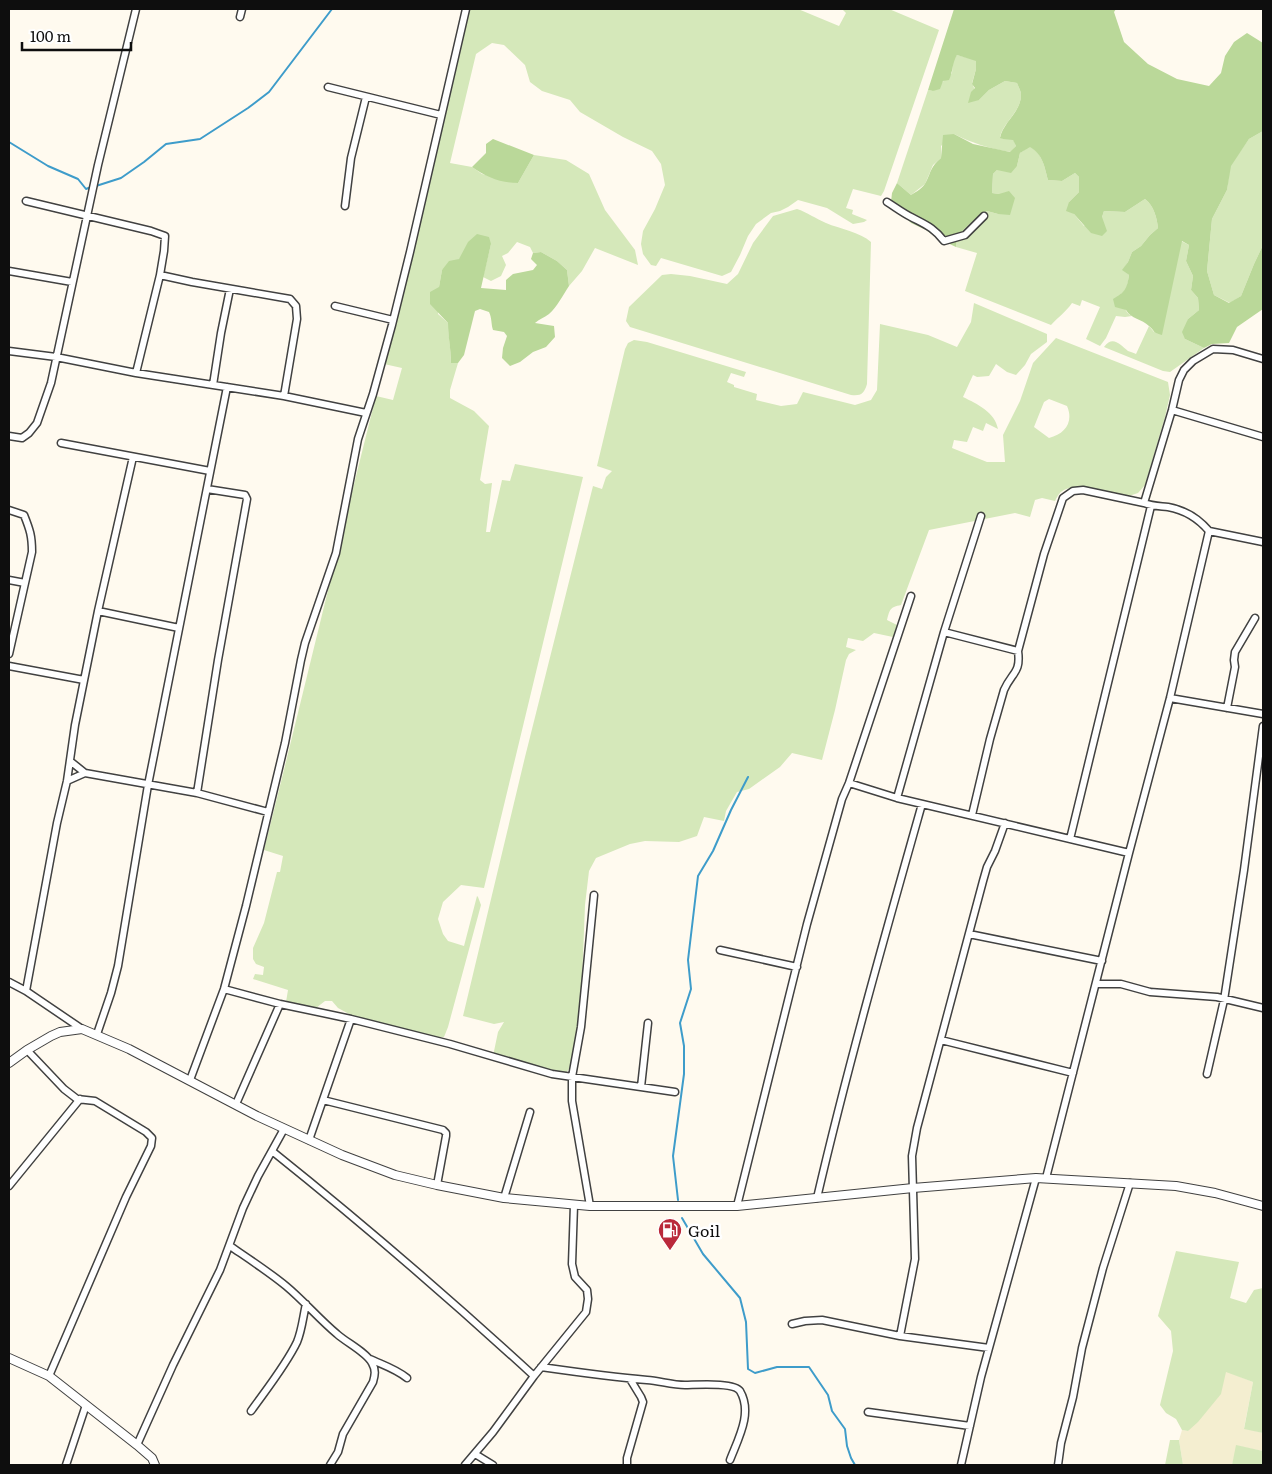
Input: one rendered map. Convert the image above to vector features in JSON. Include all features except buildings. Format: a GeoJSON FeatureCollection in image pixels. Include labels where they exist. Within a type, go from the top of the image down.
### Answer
{"type":"FeatureCollection","features":[{"type":"Feature","properties":{"kind":"street"},"geometry":{"type":"LineString","coordinates":[[9,436],[22,438],[29,433],[37,423],[52,383],[94,180],[136,9]]}},
{"type":"Feature","properties":{"kind":"street"},"geometry":{"type":"LineString","coordinates":[[240,17],[242,9]]}},
{"type":"Feature","properties":{"kind":"street"},"geometry":{"type":"LineString","coordinates":[[190,1080],[224,989],[250,890],[285,743],[300,660],[336,553],[353,458],[393,320],[466,9]]}},
{"type":"Feature","properties":{"kind":"street"},"geometry":{"type":"LineString","coordinates":[[328,87],[441,115]]}},
{"type":"Feature","properties":{"kind":"street"},"geometry":{"type":"LineString","coordinates":[[345,206],[351,158],[366,97]]}},
{"type":"Feature","properties":{"kind":"street"},"geometry":{"type":"LineString","coordinates":[[26,201],[165,236],[160,275],[136,373]]}},
{"type":"Feature","properties":{"kind":"street"},"geometry":{"type":"LineString","coordinates":[[887,202],[912,218],[927,224],[944,241],[965,235],[984,216]]}},
{"type":"Feature","properties":{"kind":"street"},"geometry":{"type":"LineString","coordinates":[[9,271],[72,282]]}},
{"type":"Feature","properties":{"kind":"street"},"geometry":{"type":"LineString","coordinates":[[160,275],[290,300],[296,306],[297,319],[284,396]]}},
{"type":"Feature","properties":{"kind":"street"},"geometry":{"type":"LineString","coordinates":[[213,385],[230,289]]}},
{"type":"Feature","properties":{"kind":"street"},"geometry":{"type":"LineString","coordinates":[[335,306],[393,320]]}},
{"type":"Feature","properties":{"kind":"street"},"geometry":{"type":"LineString","coordinates":[[1144,503],[1179,380],[1184,370],[1202,354],[1213,349],[1225,349],[1263,359]]}},
{"type":"Feature","properties":{"kind":"street"},"geometry":{"type":"LineString","coordinates":[[9,350],[136,373],[284,396],[366,413]]}},
{"type":"Feature","properties":{"kind":"street"},"geometry":{"type":"LineString","coordinates":[[97,1034],[118,966],[134,880],[148,784],[227,387]]}},
{"type":"Feature","properties":{"kind":"street"},"geometry":{"type":"LineString","coordinates":[[1172,410],[1263,437]]}},
{"type":"Feature","properties":{"kind":"street"},"geometry":{"type":"LineString","coordinates":[[61,443],[210,471]]}},
{"type":"Feature","properties":{"kind":"street"},"geometry":{"type":"LineString","coordinates":[[26,991],[57,823],[67,781],[84,680],[133,457]]}},
{"type":"Feature","properties":{"kind":"street"},"geometry":{"type":"LineString","coordinates":[[197,793],[218,660],[248,499],[244,495],[207,489]]}},
{"type":"Feature","properties":{"kind":"street"},"geometry":{"type":"LineString","coordinates":[[972,815],[1004,690],[1015,674],[1019,661],[1018,650],[1044,554],[1063,498],[1073,491],[1082,490],[1151,506],[1169,508],[1190,514],[1201,521],[1209,531],[1263,542]]}},
{"type":"Feature","properties":{"kind":"street"},"geometry":{"type":"LineString","coordinates":[[1070,839],[1151,506]]}},
{"type":"Feature","properties":{"kind":"street"},"geometry":{"type":"LineString","coordinates":[[9,510],[24,515],[32,536],[32,552],[9,654]]}},
{"type":"Feature","properties":{"kind":"street"},"geometry":{"type":"LineString","coordinates":[[898,798],[944,632],[981,516]]}},
{"type":"Feature","properties":{"kind":"street"},"geometry":{"type":"LineString","coordinates":[[1046,1178],[1170,698],[1209,531]]}},
{"type":"Feature","properties":{"kind":"street"},"geometry":{"type":"LineString","coordinates":[[9,580],[25,583]]}},
{"type":"Feature","properties":{"kind":"street"},"geometry":{"type":"LineString","coordinates":[[737,1206],[796,967],[842,799],[850,783],[911,596]]}},
{"type":"Feature","properties":{"kind":"street"},"geometry":{"type":"LineString","coordinates":[[98,611],[179,628]]}},
{"type":"Feature","properties":{"kind":"street"},"geometry":{"type":"LineString","coordinates":[[1227,708],[1235,668],[1235,652],[1254,618]]}},
{"type":"Feature","properties":{"kind":"street"},"geometry":{"type":"LineString","coordinates":[[944,632],[1018,650]]}},
{"type":"Feature","properties":{"kind":"street"},"geometry":{"type":"LineString","coordinates":[[9,666],[84,680]]}},
{"type":"Feature","properties":{"kind":"street"},"geometry":{"type":"LineString","coordinates":[[1170,698],[1263,714]]}},
{"type":"Feature","properties":{"kind":"street"},"geometry":{"type":"LineString","coordinates":[[1207,1074],[1224,1000],[1263,726]]}},
{"type":"Feature","properties":{"kind":"street"},"geometry":{"type":"LineString","coordinates":[[70,760],[85,773],[197,793],[268,812]]}},
{"type":"Feature","properties":{"kind":"street"},"geometry":{"type":"LineString","coordinates":[[67,781],[85,773]]}},
{"type":"Feature","properties":{"kind":"street"},"geometry":{"type":"LineString","coordinates":[[850,783],[898,798],[1129,853]]}},
{"type":"Feature","properties":{"kind":"street"},"geometry":{"type":"LineString","coordinates":[[817,1198],[858,1033],[922,804]]}},
{"type":"Feature","properties":{"kind":"street"},"geometry":{"type":"LineString","coordinates":[[900,1336],[915,1259],[912,1156],[983,881],[1005,823]]}},
{"type":"Feature","properties":{"kind":"street"},"geometry":{"type":"LineString","coordinates":[[590,1206],[572,1101],[572,1078],[581,1027],[594,896]]}},
{"type":"Feature","properties":{"kind":"street"},"geometry":{"type":"LineString","coordinates":[[969,934],[1102,961]]}},
{"type":"Feature","properties":{"kind":"street"},"geometry":{"type":"LineString","coordinates":[[720,950],[796,967]]}},
{"type":"Feature","properties":{"kind":"street"},"geometry":{"type":"LineString","coordinates":[[9,982],[26,991],[82,1029],[97,1034],[284,1129],[342,1155],[396,1175],[504,1198],[590,1206],[737,1206],[913,1188],[1046,1178],[1176,1186],[1215,1193],[1263,1206]]}},
{"type":"Feature","properties":{"kind":"street"},"geometry":{"type":"LineString","coordinates":[[1096,984],[1121,984],[1150,992],[1217,997],[1263,1008]]}},
{"type":"Feature","properties":{"kind":"street"},"geometry":{"type":"LineString","coordinates":[[224,989],[450,1044],[552,1074],[675,1092]]}},
{"type":"Feature","properties":{"kind":"street"},"geometry":{"type":"LineString","coordinates":[[236,1104],[280,1004]]}},
{"type":"Feature","properties":{"kind":"street"},"geometry":{"type":"LineString","coordinates":[[309,1140],[351,1019]]}},
{"type":"Feature","properties":{"kind":"street"},"geometry":{"type":"LineString","coordinates":[[641,1088],[648,1023]]}},
{"type":"Feature","properties":{"kind":"street"},"geometry":{"type":"LineString","coordinates":[[9,1063],[42,1040],[60,1032],[82,1029]]}},
{"type":"Feature","properties":{"kind":"street"},"geometry":{"type":"LineString","coordinates":[[941,1040],[1073,1073]]}},
{"type":"Feature","properties":{"kind":"street"},"geometry":{"type":"LineString","coordinates":[[27,1050],[64,1088],[80,1100]]}},
{"type":"Feature","properties":{"kind":"street"},"geometry":{"type":"LineString","coordinates":[[9,1186],[80,1100],[95,1100],[152,1138],[151,1146],[126,1197],[49,1376]]}},
{"type":"Feature","properties":{"kind":"street"},"geometry":{"type":"LineString","coordinates":[[323,1100],[443,1130],[446,1136],[437,1185]]}},
{"type":"Feature","properties":{"kind":"street"},"geometry":{"type":"LineString","coordinates":[[504,1198],[530,1112]]}},
{"type":"Feature","properties":{"kind":"street"},"geometry":{"type":"LineString","coordinates":[[137,1445],[173,1365],[207,1298],[230,1246],[243,1208],[284,1129]]}},
{"type":"Feature","properties":{"kind":"street"},"geometry":{"type":"LineString","coordinates":[[272,1151],[460,1308],[534,1376]]}},
{"type":"Feature","properties":{"kind":"street"},"geometry":{"type":"LineString","coordinates":[[961,1465],[989,1348],[1036,1178]]}},
{"type":"Feature","properties":{"kind":"street"},"geometry":{"type":"LineString","coordinates":[[1058,1465],[1060,1443],[1073,1397],[1082,1348],[1103,1268],[1130,1183]]}},
{"type":"Feature","properties":{"kind":"street"},"geometry":{"type":"LineString","coordinates":[[465,1465],[586,1312],[587,1290],[575,1277],[572,1264],[574,1205]]}},
{"type":"Feature","properties":{"kind":"street"},"geometry":{"type":"LineString","coordinates":[[230,1246],[285,1285],[339,1336],[368,1358],[392,1368],[407,1378]]}},
{"type":"Feature","properties":{"kind":"street"},"geometry":{"type":"LineString","coordinates":[[251,1411],[296,1343],[300,1334],[306,1304]]}},
{"type":"Feature","properties":{"kind":"street"},"geometry":{"type":"LineString","coordinates":[[792,1324],[822,1320],[900,1336],[989,1348]]}},
{"type":"Feature","properties":{"kind":"street"},"geometry":{"type":"LineString","coordinates":[[9,1358],[49,1376],[137,1445],[152,1458],[155,1465]]}},
{"type":"Feature","properties":{"kind":"street"},"geometry":{"type":"LineString","coordinates":[[330,1465],[338,1452],[344,1434],[373,1382],[375,1372],[368,1358]]}},
{"type":"Feature","properties":{"kind":"street"},"geometry":{"type":"LineString","coordinates":[[541,1367],[683,1385],[735,1387],[739,1390],[745,1403],[746,1414],[730,1460]]}},
{"type":"Feature","properties":{"kind":"street"},"geometry":{"type":"LineString","coordinates":[[627,1465],[643,1402],[642,1397],[630,1379]]}},
{"type":"Feature","properties":{"kind":"street"},"geometry":{"type":"LineString","coordinates":[[66,1465],[86,1405]]}},
{"type":"Feature","properties":{"kind":"street"},"geometry":{"type":"LineString","coordinates":[[868,1412],[970,1426]]}},
{"type":"Feature","properties":{"kind":"street"},"geometry":{"type":"LineString","coordinates":[[475,1454],[494,1465]]}},
{"type":"Feature","properties":{"kind":"shaded area"},"geometry":{"type":"Polygon","coordinates":[[[1226,1371],[1253,1382],[1244,1428],[1263,1433],[1263,1451],[1237,1446],[1232,1465],[1183,1465],[1179,1440],[1182,1430],[1188,1431],[1226,1371]]]}},
{"type":"Feature","properties":{"kind":"green space"},"geometry":{"type":"Polygon","coordinates":[[[468,9],[798,9],[839,26],[846,13],[842,9],[889,9],[939,30],[884,191],[881,196],[853,189],[846,208],[853,210],[852,214],[867,220],[853,224],[827,208],[798,200],[780,211],[771,213],[756,224],[748,236],[731,272],[722,276],[661,258],[656,266],[651,265],[643,254],[641,244],[643,231],[665,185],[661,164],[652,151],[623,137],[580,112],[570,100],[542,91],[530,82],[525,65],[504,45],[492,43],[476,54],[450,163],[472,167],[482,174],[518,183],[534,155],[566,160],[589,174],[605,210],[635,250],[638,265],[595,248],[582,271],[569,286],[567,270],[557,261],[541,252],[533,253],[530,247],[517,242],[508,253],[502,256],[506,265],[501,276],[491,281],[483,277],[491,244],[459,259],[442,270],[438,314],[448,323],[451,363],[458,363],[450,390],[450,398],[474,411],[489,426],[480,480],[485,484],[492,483],[486,532],[490,532],[502,480],[510,481],[515,464],[583,477],[484,888],[461,885],[443,902],[438,919],[443,934],[448,941],[464,946],[478,897],[481,905],[448,1027],[444,1037],[432,1038],[362,1021],[338,1008],[332,1001],[325,1001],[316,1008],[286,1002],[288,990],[253,979],[255,974],[263,975],[264,967],[256,964],[253,959],[253,948],[264,923],[283,856],[264,850],[376,396],[393,400],[402,368],[384,364],[434,165],[468,9]]]}},
{"type":"Feature","properties":{"kind":"green space"},"geometry":{"type":"Polygon","coordinates":[[[954,9],[1116,9],[1114,12],[1124,42],[1148,64],[1177,79],[1209,86],[1221,73],[1225,56],[1234,42],[1247,33],[1263,43],[1263,131],[1249,139],[1231,166],[1227,190],[1212,219],[1207,271],[1214,295],[1229,303],[1241,296],[1263,245],[1263,309],[1237,327],[1229,343],[1212,344],[1204,348],[1185,339],[1182,332],[1188,319],[1199,310],[1198,298],[1191,290],[1193,276],[1186,261],[1189,245],[1182,241],[1162,335],[1155,332],[1126,310],[1115,307],[1113,299],[1125,290],[1129,275],[1122,270],[1132,252],[1141,246],[1158,228],[1153,209],[1145,199],[1125,212],[1104,211],[1102,217],[1107,231],[1102,236],[1091,233],[1074,214],[1066,211],[1069,202],[1079,192],[1079,177],[1075,173],[1062,181],[1048,180],[1038,153],[1030,147],[1020,153],[1017,166],[1011,173],[997,170],[993,174],[992,193],[999,194],[1009,191],[1015,198],[1010,215],[987,211],[963,231],[959,236],[956,247],[911,223],[891,202],[892,193],[897,183],[911,195],[925,184],[933,166],[941,158],[943,135],[954,134],[973,144],[1010,152],[1016,146],[1013,140],[1000,138],[1021,100],[1021,93],[1017,83],[1005,81],[989,90],[979,100],[968,103],[971,92],[975,88],[972,84],[976,61],[957,55],[949,80],[943,81],[940,89],[928,90],[954,9]]]}},
{"type":"Feature","properties":{"kind":"green space"},"geometry":{"type":"Polygon","coordinates":[[[957,55],[976,60],[976,69],[972,83],[979,100],[989,90],[1005,81],[1017,83],[1021,93],[1021,100],[1000,137],[1003,139],[1013,139],[1016,146],[1011,152],[1003,151],[981,145],[954,134],[941,146],[941,158],[933,165],[925,184],[911,195],[897,183],[928,90],[933,91],[952,73],[953,60],[957,55]]]}},
{"type":"Feature","properties":{"kind":"green space"},"geometry":{"type":"Polygon","coordinates":[[[1263,131],[1263,245],[1241,296],[1230,303],[1214,295],[1207,271],[1212,219],[1227,190],[1230,166],[1249,139],[1263,131]]]}},
{"type":"Feature","properties":{"kind":"green space"},"geometry":{"type":"Polygon","coordinates":[[[493,139],[534,155],[518,183],[494,179],[472,167],[486,153],[486,144],[493,139]]]}},
{"type":"Feature","properties":{"kind":"green space"},"geometry":{"type":"Polygon","coordinates":[[[1030,146],[1040,157],[1048,180],[1062,181],[1075,173],[1079,177],[1079,192],[1069,202],[1074,214],[1084,226],[1102,217],[1104,211],[1125,212],[1145,199],[1151,205],[1157,220],[1158,228],[1141,246],[1132,252],[1123,270],[1129,275],[1127,288],[1121,294],[1126,310],[1132,316],[1116,316],[1106,338],[1100,346],[1086,339],[1100,307],[1082,300],[1080,306],[1072,303],[1051,325],[965,291],[977,253],[956,247],[959,236],[967,226],[987,211],[998,214],[999,194],[992,193],[993,174],[997,170],[1017,166],[1020,153],[1030,146]]]}},
{"type":"Feature","properties":{"kind":"green space"},"geometry":{"type":"Polygon","coordinates":[[[797,209],[871,242],[867,384],[862,394],[851,395],[630,327],[626,321],[629,307],[662,275],[690,276],[727,284],[738,274],[753,243],[773,216],[797,209]]]}},
{"type":"Feature","properties":{"kind":"green space"},"geometry":{"type":"Polygon","coordinates":[[[477,234],[489,237],[491,244],[481,288],[506,290],[506,280],[513,274],[533,270],[537,265],[531,259],[533,253],[541,252],[557,261],[567,270],[569,286],[552,311],[535,323],[554,326],[555,337],[546,347],[533,352],[520,362],[510,366],[502,358],[507,336],[504,332],[493,330],[489,312],[480,309],[475,311],[464,355],[458,363],[451,363],[448,323],[430,304],[430,292],[439,287],[442,270],[449,261],[459,259],[468,242],[477,234]]]}},
{"type":"Feature","properties":{"kind":"green space"},"geometry":{"type":"Polygon","coordinates":[[[1181,241],[1189,245],[1186,261],[1193,276],[1191,290],[1198,298],[1199,310],[1188,319],[1185,339],[1204,348],[1170,372],[1163,371],[1104,347],[1107,343],[1113,341],[1136,354],[1149,326],[1154,332],[1176,264],[1181,241]]]}},
{"type":"Feature","properties":{"kind":"green space"},"geometry":{"type":"Polygon","coordinates":[[[974,303],[1047,334],[1047,342],[1031,354],[1025,365],[1016,375],[1007,372],[996,364],[989,376],[977,377],[973,375],[963,397],[989,413],[998,429],[986,423],[983,431],[973,427],[967,442],[954,440],[952,448],[987,462],[1005,462],[1003,435],[1020,401],[1033,363],[1056,338],[1168,382],[1170,395],[1145,485],[1138,493],[1129,496],[1070,488],[1061,492],[1055,501],[1042,498],[1035,500],[1030,517],[1015,513],[929,530],[901,605],[891,609],[889,613],[887,620],[897,625],[893,637],[874,633],[863,641],[848,638],[846,647],[856,650],[849,654],[846,660],[822,760],[792,753],[780,767],[749,789],[737,792],[726,811],[724,821],[704,817],[697,836],[679,842],[645,841],[630,844],[596,858],[589,871],[585,905],[582,981],[576,1046],[572,1065],[565,1074],[493,1056],[498,1032],[504,1022],[494,1024],[463,1016],[593,486],[602,489],[606,477],[612,471],[597,466],[628,343],[634,340],[647,342],[746,372],[744,377],[731,373],[727,382],[734,385],[734,387],[757,394],[756,400],[781,406],[797,404],[803,392],[855,405],[871,400],[877,390],[880,324],[928,335],[957,347],[971,322],[974,303]],[[1049,399],[1044,402],[1034,427],[1049,438],[1060,434],[1069,422],[1067,406],[1049,399]]]}},
{"type":"Feature","properties":{"kind":"green space"},"geometry":{"type":"Polygon","coordinates":[[[1176,1251],[1239,1262],[1230,1298],[1246,1303],[1254,1290],[1263,1288],[1263,1433],[1244,1429],[1253,1382],[1226,1372],[1221,1394],[1188,1431],[1182,1430],[1176,1419],[1166,1413],[1160,1405],[1173,1351],[1171,1331],[1158,1316],[1176,1251]]]}},
{"type":"Feature","properties":{"kind":"green space"},"geometry":{"type":"Polygon","coordinates":[[[1170,1440],[1179,1440],[1183,1465],[1165,1465],[1170,1440]]]}},
{"type":"Feature","properties":{"kind":"green space"},"geometry":{"type":"Polygon","coordinates":[[[1236,1445],[1263,1451],[1263,1465],[1232,1465],[1236,1445]]]}},
{"type":"Feature","properties":{"kind":"waterway"},"geometry":{"type":"LineString","coordinates":[[96,186],[121,178],[166,144],[200,139],[248,108],[269,92],[332,9]]}},
{"type":"Feature","properties":{"kind":"waterway"},"geometry":{"type":"LineString","coordinates":[[9,142],[48,166],[78,179],[86,189],[91,187]]}},
{"type":"Feature","properties":{"kind":"waterway"},"geometry":{"type":"LineString","coordinates":[[678,1200],[673,1156],[684,1074],[684,1046],[680,1023],[691,989],[688,960],[698,876],[713,851],[748,777]]}},
{"type":"Feature","properties":{"kind":"waterway"},"geometry":{"type":"LineString","coordinates":[[682,1218],[703,1254],[740,1298],[746,1322],[748,1369],[755,1373],[777,1367],[809,1367],[828,1395],[832,1411],[845,1429],[847,1446],[855,1465]]}},
{"type":"Feature","properties":{"kind":"place","name":"Goil"},"geometry":{"type":"Point","coordinates":[670,1251]}}]}
